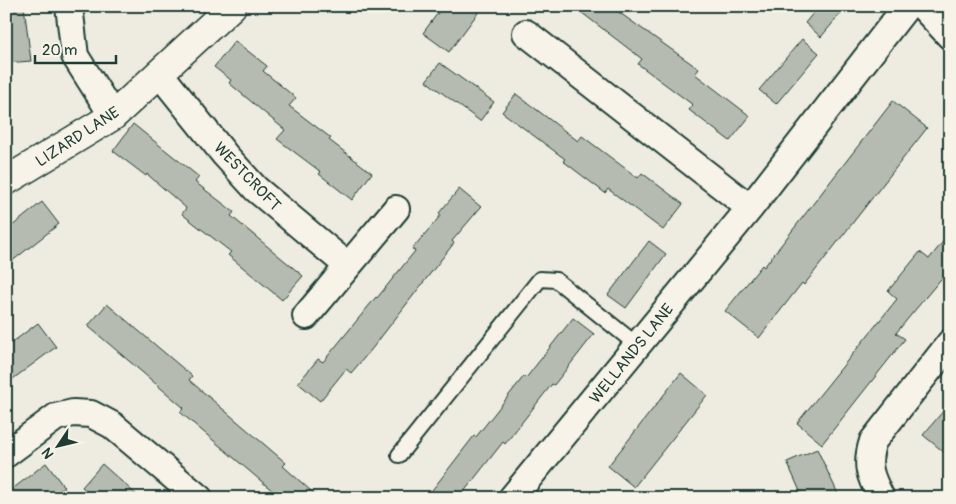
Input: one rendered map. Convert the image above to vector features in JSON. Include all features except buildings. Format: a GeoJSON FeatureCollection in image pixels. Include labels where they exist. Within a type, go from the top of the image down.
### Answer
{"type":"FeatureCollection","features":[{"type":"Feature","properties":{"kind":"street"},"geometry":{"type":"LineString","coordinates":[[68,6],[75,56],[113,116]]}},
{"type":"Feature","properties":{"kind":"street","name":"LIZARD LANE"},"geometry":{"type":"LineString","coordinates":[[6,180],[113,116],[232,6]]}},
{"type":"Feature","properties":{"kind":"street","name":"WELLANDS LANE"},"geometry":{"type":"LineString","coordinates":[[524,493],[637,346],[750,208],[907,6]]}},
{"type":"Feature","properties":{"kind":"street"},"geometry":{"type":"LineString","coordinates":[[922,6],[950,36]]}},
{"type":"Feature","properties":{"kind":"street"},"geometry":{"type":"LineString","coordinates":[[526,33],[750,208]]}},
{"type":"Feature","properties":{"kind":"street","name":"WESTCROFT"},"geometry":{"type":"LineString","coordinates":[[160,74],[225,155],[256,188],[348,266]]}},
{"type":"Feature","properties":{"kind":"street"},"geometry":{"type":"LineString","coordinates":[[306,316],[396,209]]}},
{"type":"Feature","properties":{"kind":"street"},"geometry":{"type":"LineString","coordinates":[[881,498],[871,479],[867,458],[872,441],[950,343]]}},
{"type":"Feature","properties":{"kind":"street"},"geometry":{"type":"LineString","coordinates":[[6,454],[56,417],[73,413],[91,414],[112,425],[199,498]]}},
{"type":"Feature","properties":{"kind":"lane"},"geometry":{"type":"LineString","coordinates":[[399,455],[540,279],[556,280],[637,346]]}}]}
